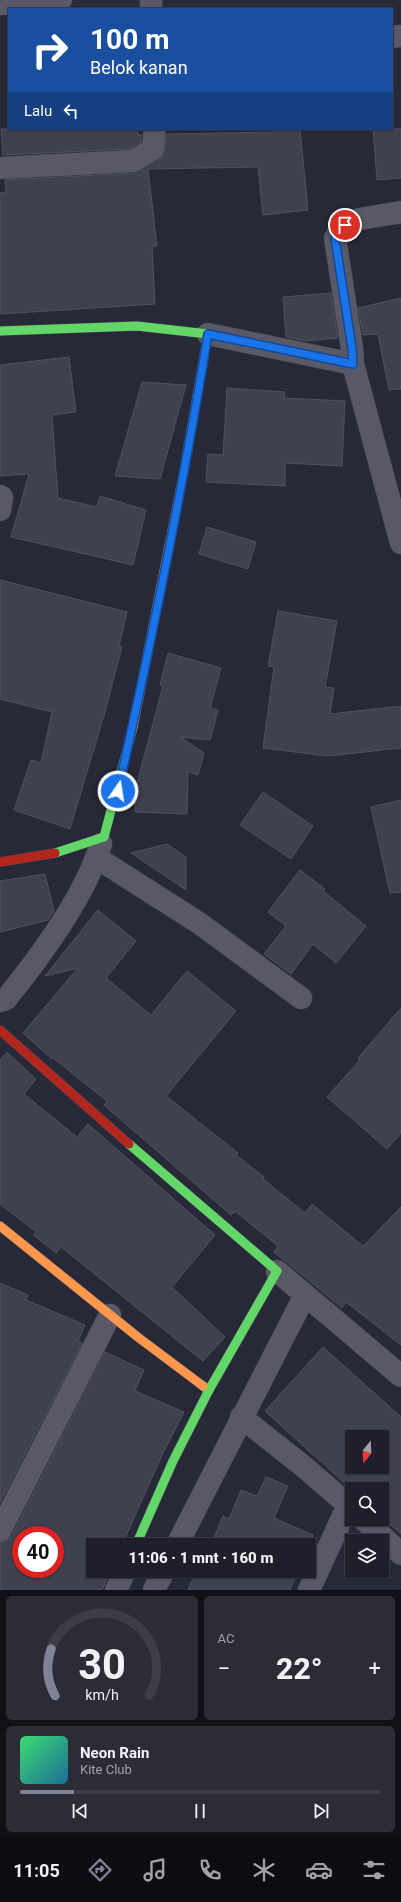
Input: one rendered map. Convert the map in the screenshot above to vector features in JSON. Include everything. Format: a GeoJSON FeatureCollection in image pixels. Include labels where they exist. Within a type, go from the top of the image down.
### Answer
{"type":"FeatureCollection","features":[{"type":"Feature","properties":{"kind":"street"},"geometry":{"type":"LineString","coordinates":[[0,4],[61,0]]}},
{"type":"Feature","properties":{"kind":"street"},"geometry":{"type":"LineString","coordinates":[[0,168],[133,161],[153,150],[154,130]]}},
{"type":"Feature","properties":{"kind":"street"},"geometry":{"type":"LineString","coordinates":[[401,212],[360,219],[345,225],[335,238],[352,348],[353,364],[401,543]]}},
{"type":"Feature","properties":{"kind":"street"},"geometry":{"type":"LineString","coordinates":[[0,331],[137,326],[208,334],[353,364]]}},
{"type":"Feature","properties":{"kind":"street"},"geometry":{"type":"LineString","coordinates":[[0,1001],[6,999],[30,969],[69,910],[97,858],[104,837],[118,791],[145,675],[194,417],[208,334]]}},
{"type":"Feature","properties":{"kind":"street"},"geometry":{"type":"LineString","coordinates":[[0,496],[2,497],[0,510]]}},
{"type":"Feature","properties":{"kind":"street"},"geometry":{"type":"LineString","coordinates":[[0,862],[50,854],[104,837]]}},
{"type":"Feature","properties":{"kind":"street"},"geometry":{"type":"LineString","coordinates":[[97,858],[199,923],[301,998]]}},
{"type":"Feature","properties":{"kind":"street"},"geometry":{"type":"LineString","coordinates":[[0,1030],[162,1174],[401,1376]]}},
{"type":"Feature","properties":{"kind":"street"},"geometry":{"type":"LineString","coordinates":[[0,1226],[110,1315],[209,1390]]}},
{"type":"Feature","properties":{"kind":"street"},"geometry":{"type":"LineString","coordinates":[[139,1538],[173,1461],[209,1390],[277,1270]]}},
{"type":"Feature","properties":{"kind":"street"},"geometry":{"type":"LineString","coordinates":[[180,1538],[241,1417],[305,1295]]}},
{"type":"Feature","properties":{"kind":"street"},"geometry":{"type":"LineString","coordinates":[[0,1531],[110,1315]]}},
{"type":"Feature","properties":{"kind":"street"},"geometry":{"type":"LineString","coordinates":[[241,1417],[304,1466],[345,1503]]}},
{"type":"Feature","properties":{"kind":"street"},"geometry":{"type":"LineString","coordinates":[[309,1590],[345,1526]]}},
{"type":"Feature","properties":{"kind":"street"},"geometry":{"type":"LineString","coordinates":[[370,1526],[401,1554]]}},
{"type":"Feature","properties":{"kind":"street"},"geometry":{"type":"LineString","coordinates":[[116,1590],[122,1578]]}},
{"type":"Feature","properties":{"kind":"street"},"geometry":{"type":"LineString","coordinates":[[154,1590],[160,1578]]}},
{"type":"Feature","properties":{"kind":"building"},"geometry":{"type":"Polygon","coordinates":[[[1,129],[138,130],[138,135],[142,135],[141,142],[129,149],[3,155],[1,129]]]}},
{"type":"Feature","properties":{"kind":"building"},"geometry":{"type":"Polygon","coordinates":[[[401,129],[401,178],[377,180],[373,130],[401,129]]]}},
{"type":"Feature","properties":{"kind":"building"},"geometry":{"type":"Polygon","coordinates":[[[275,130],[300,130],[308,210],[263,215],[258,167],[148,169],[157,246],[152,246],[155,304],[0,314],[0,193],[6,192],[5,180],[134,173],[163,156],[167,134],[275,132],[275,130]]]}},
{"type":"Feature","properties":{"kind":"building"},"geometry":{"type":"Polygon","coordinates":[[[331,293],[338,338],[305,341],[286,337],[283,297],[331,293]]]}},
{"type":"Feature","properties":{"kind":"building"},"geometry":{"type":"Polygon","coordinates":[[[401,298],[401,389],[389,390],[378,334],[363,335],[358,308],[401,298]]]}},
{"type":"Feature","properties":{"kind":"building"},"geometry":{"type":"Polygon","coordinates":[[[69,357],[76,412],[52,415],[58,498],[97,507],[100,496],[146,510],[133,565],[11,537],[29,474],[0,476],[0,365],[69,357]]]}},
{"type":"Feature","properties":{"kind":"building"},"geometry":{"type":"Polygon","coordinates":[[[142,382],[186,385],[160,479],[115,476],[142,382]]]}},
{"type":"Feature","properties":{"kind":"building"},"geometry":{"type":"Polygon","coordinates":[[[227,388],[285,392],[284,398],[345,401],[342,466],[285,463],[285,486],[206,482],[208,454],[223,455],[227,388]]]}},
{"type":"Feature","properties":{"kind":"building"},"geometry":{"type":"Polygon","coordinates":[[[207,527],[256,542],[248,569],[199,554],[207,527]]]}},
{"type":"Feature","properties":{"kind":"building"},"geometry":{"type":"Polygon","coordinates":[[[0,580],[127,612],[119,646],[122,647],[105,712],[70,829],[14,810],[31,760],[41,763],[52,712],[0,699],[0,580]]]}},
{"type":"Feature","properties":{"kind":"building"},"geometry":{"type":"Polygon","coordinates":[[[278,611],[337,621],[325,687],[334,688],[330,714],[401,706],[401,748],[328,756],[263,748],[274,667],[268,666],[278,611]]]}},
{"type":"Feature","properties":{"kind":"building"},"geometry":{"type":"Polygon","coordinates":[[[168,653],[221,668],[210,708],[218,710],[210,740],[180,737],[204,753],[198,775],[188,772],[187,814],[135,812],[136,787],[163,686],[160,685],[168,653]]]}},
{"type":"Feature","properties":{"kind":"building"},"geometry":{"type":"Polygon","coordinates":[[[263,792],[313,826],[291,859],[240,825],[263,792]]]}},
{"type":"Feature","properties":{"kind":"building"},"geometry":{"type":"Polygon","coordinates":[[[401,800],[401,892],[390,893],[371,807],[401,800]]]}},
{"type":"Feature","properties":{"kind":"building"},"geometry":{"type":"Polygon","coordinates":[[[167,844],[186,857],[186,890],[131,853],[167,844]]]}},
{"type":"Feature","properties":{"kind":"building"},"geometry":{"type":"Polygon","coordinates":[[[300,870],[325,889],[323,891],[366,926],[336,963],[313,944],[291,974],[264,954],[286,926],[268,912],[300,870]]]}},
{"type":"Feature","properties":{"kind":"building"},"geometry":{"type":"Polygon","coordinates":[[[45,874],[54,911],[48,920],[0,932],[0,881],[45,874]]]}},
{"type":"Feature","properties":{"kind":"building"},"geometry":{"type":"Polygon","coordinates":[[[98,910],[136,941],[106,978],[151,1015],[187,971],[236,1011],[166,1096],[238,1153],[236,1155],[305,1213],[312,1204],[363,1246],[401,1207],[401,1345],[346,1302],[342,1308],[274,1252],[278,1246],[236,1212],[231,1215],[104,1105],[107,1101],[53,1058],[52,1059],[23,1033],[78,968],[45,976],[98,910]]]}},
{"type":"Feature","properties":{"kind":"building"},"geometry":{"type":"Polygon","coordinates":[[[401,1008],[401,1133],[387,1149],[327,1097],[360,1060],[358,1058],[401,1008]]]}},
{"type":"Feature","properties":{"kind":"building"},"geometry":{"type":"Polygon","coordinates":[[[7,1052],[36,1079],[24,1094],[77,1137],[88,1124],[215,1235],[172,1287],[225,1337],[203,1361],[61,1247],[56,1253],[33,1235],[36,1232],[0,1204],[0,1060],[7,1052]]]}},
{"type":"Feature","properties":{"kind":"building"},"geometry":{"type":"Polygon","coordinates":[[[0,1283],[28,1295],[26,1300],[85,1325],[78,1341],[82,1343],[0,1503],[0,1283]]]}},
{"type":"Feature","properties":{"kind":"building"},"geometry":{"type":"Polygon","coordinates":[[[323,1347],[401,1417],[401,1534],[389,1523],[389,1482],[345,1482],[345,1484],[265,1411],[323,1347]]]}},
{"type":"Feature","properties":{"kind":"building"},"geometry":{"type":"Polygon","coordinates":[[[105,1352],[144,1370],[135,1391],[184,1412],[162,1455],[125,1538],[86,1538],[86,1578],[107,1578],[102,1590],[0,1590],[0,1543],[6,1542],[12,1535],[12,1578],[64,1578],[64,1526],[17,1526],[105,1352]]]}},
{"type":"Feature","properties":{"kind":"building"},"geometry":{"type":"Polygon","coordinates":[[[266,1477],[288,1486],[274,1518],[313,1535],[312,1538],[214,1538],[223,1516],[229,1519],[241,1490],[257,1496],[266,1477]]]}},
{"type":"Feature","properties":{"kind":"building"},"geometry":{"type":"Polygon","coordinates":[[[193,1578],[295,1578],[290,1590],[188,1590],[193,1578]]]}},
{"type":"Feature","properties":{"kind":"traffic: fast"},"geometry":{"type":"LineString","coordinates":[[0,331],[137,326],[208,334],[184,471]]}},
{"type":"Feature","properties":{"kind":"traffic: fast"},"geometry":{"type":"LineString","coordinates":[[55,853],[104,837],[133,727]]}},
{"type":"Feature","properties":{"kind":"traffic: fast"},"geometry":{"type":"LineString","coordinates":[[129,1144],[277,1271],[209,1390]]}},
{"type":"Feature","properties":{"kind":"traffic: fast"},"geometry":{"type":"LineString","coordinates":[[139,1538],[173,1461],[209,1390],[203,1386]]}},
{"type":"Feature","properties":{"kind":"traffic: slow"},"geometry":{"type":"LineString","coordinates":[[133,727],[184,471]]}},
{"type":"Feature","properties":{"kind":"traffic: slow"},"geometry":{"type":"LineString","coordinates":[[0,1226],[139,1338],[203,1386]]}},
{"type":"Feature","properties":{"kind":"traffic: jam"},"geometry":{"type":"LineString","coordinates":[[0,862],[55,853]]}},
{"type":"Feature","properties":{"kind":"traffic: jam"},"geometry":{"type":"LineString","coordinates":[[0,1030],[129,1144]]}},
{"type":"Feature","properties":{"kind":"route"},"geometry":{"type":"LineString","coordinates":[[118,791],[145,675],[194,417],[208,334],[353,364],[352,348],[337,262],[335,238],[345,225]]}}]}
